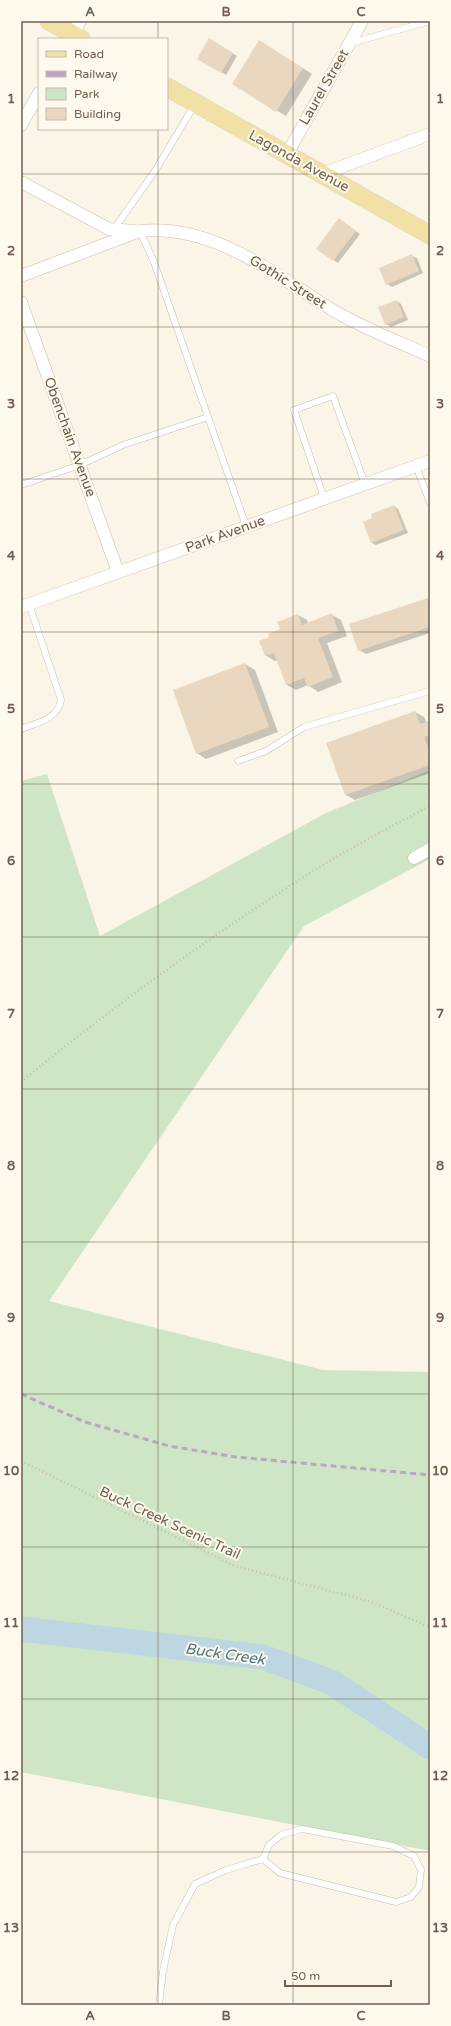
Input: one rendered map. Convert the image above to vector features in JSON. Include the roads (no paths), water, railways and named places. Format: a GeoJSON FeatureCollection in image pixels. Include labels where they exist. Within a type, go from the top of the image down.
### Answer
{"type":"FeatureCollection","features":[{"type":"Feature","properties":{"kind":"main road"},"geometry":{"type":"LineString","coordinates":[[49,21],[76,33]]}},
{"type":"Feature","properties":{"kind":"main road","name":"Lagonda Avenue"},"geometry":{"type":"LineString","coordinates":[[168,88],[430,235]]}},
{"type":"Feature","properties":{"kind":"street","name":"Laurel Street"},"geometry":{"type":"LineString","coordinates":[[286,154],[350,43],[360,21]]}},
{"type":"Feature","properties":{"kind":"street"},"geometry":{"type":"LineString","coordinates":[[21,125],[38,95]]}},
{"type":"Feature","properties":{"kind":"street"},"geometry":{"type":"LineString","coordinates":[[322,174],[430,134]]}},
{"type":"Feature","properties":{"kind":"street","name":"Gothic Street"},"geometry":{"type":"LineString","coordinates":[[21,182],[65,207],[113,230],[140,231],[159,229],[179,232],[237,251],[271,269],[331,309],[430,356]]}},
{"type":"Feature","properties":{"kind":"street","name":"Gothic Street"},"geometry":{"type":"LineString","coordinates":[[21,276],[140,231]]}},
{"type":"Feature","properties":{"kind":"street","name":"Obenchain Avenue"},"geometry":{"type":"LineString","coordinates":[[21,302],[118,572]]}},
{"type":"Feature","properties":{"kind":"street","name":"Park Avenue"},"geometry":{"type":"LineString","coordinates":[[25,606],[430,461]]}},
{"type":"Feature","properties":{"kind":"street"},"geometry":{"type":"LineString","coordinates":[[414,858],[430,849]]}},
{"type":"Feature","properties":{"kind":"lane"},"geometry":{"type":"LineString","coordinates":[[350,43],[430,21]]}},
{"type":"Feature","properties":{"kind":"lane"},"geometry":{"type":"LineString","coordinates":[[113,230],[155,171],[196,103]]}},
{"type":"Feature","properties":{"kind":"lane"},"geometry":{"type":"LineString","coordinates":[[140,231],[154,262],[246,526]]}},
{"type":"Feature","properties":{"kind":"lane"},"geometry":{"type":"LineString","coordinates":[[324,498],[294,410],[333,396],[366,484]]}},
{"type":"Feature","properties":{"kind":"lane"},"geometry":{"type":"LineString","coordinates":[[21,485],[80,465],[123,445],[208,417]]}},
{"type":"Feature","properties":{"kind":"lane"},"geometry":{"type":"LineString","coordinates":[[416,466],[430,503]]}},
{"type":"Feature","properties":{"kind":"lane"},"geometry":{"type":"LineString","coordinates":[[21,729],[55,714],[60,708],[61,700],[25,606]]}},
{"type":"Feature","properties":{"kind":"lane"},"geometry":{"type":"LineString","coordinates":[[238,761],[266,751],[304,727],[430,691]]}},
{"type":"Feature","properties":{"kind":"lane"},"geometry":{"type":"LineString","coordinates":[[302,1829],[393,1846],[414,1856],[421,1870],[419,1887],[411,1897],[396,1902],[280,1873],[263,1859],[269,1845],[281,1835],[302,1829]]}},
{"type":"Feature","properties":{"kind":"lane"},"geometry":{"type":"LineString","coordinates":[[160,2005],[164,1971],[173,1925],[195,1884],[226,1870],[263,1859]]}},
{"type":"Feature","properties":{"kind":"waterway","name":"Buck Creek"},"geometry":{"type":"LineString","coordinates":[[21,1629],[263,1657],[331,1682],[430,1747]]}},
{"type":"Feature","properties":{"kind":"railway"},"geometry":{"type":"LineString","coordinates":[[21,1394],[85,1422],[169,1446],[236,1457],[430,1475]]}}]}
